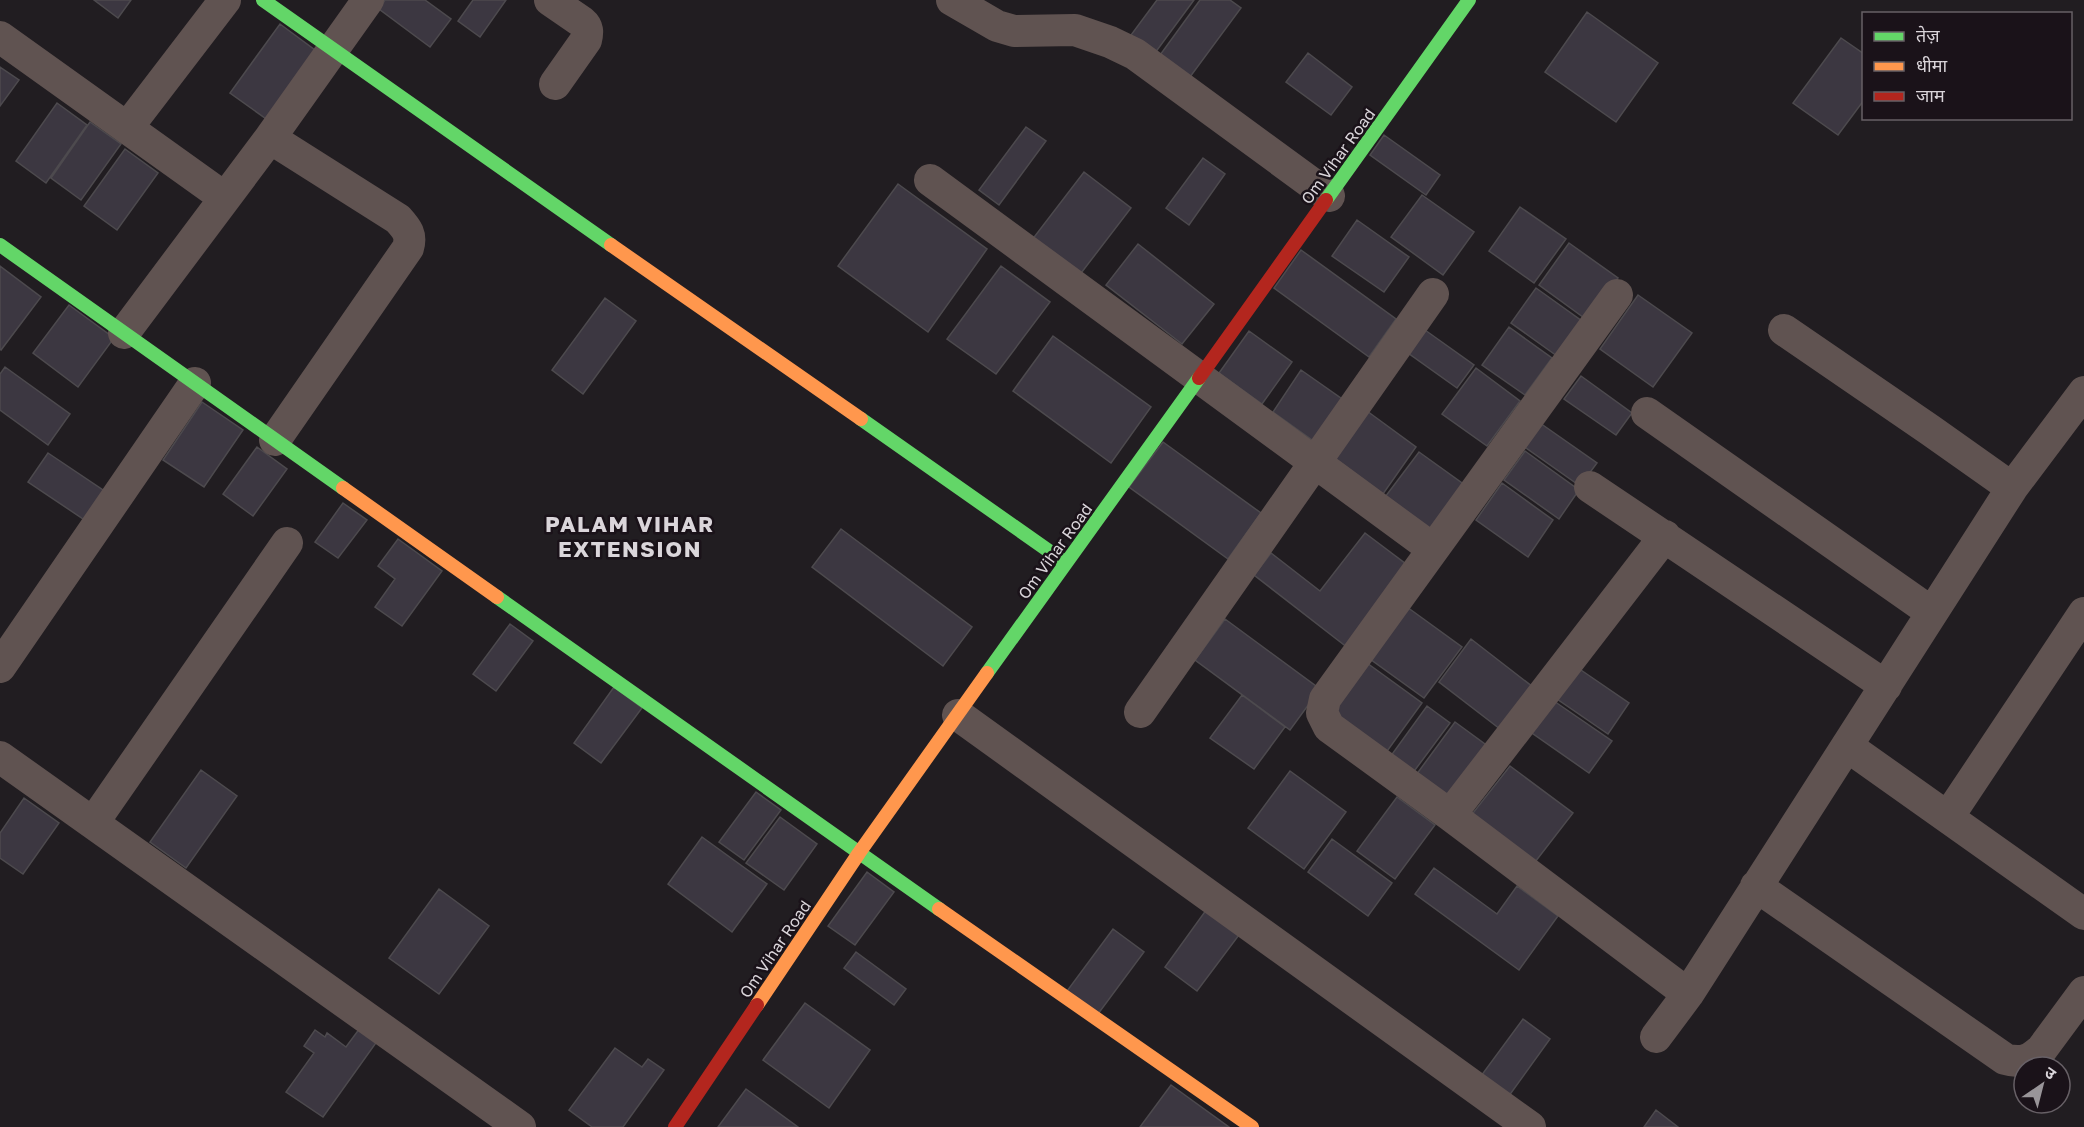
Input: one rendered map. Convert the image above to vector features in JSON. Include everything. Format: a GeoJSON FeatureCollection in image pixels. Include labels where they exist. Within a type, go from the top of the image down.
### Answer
{"type":"FeatureCollection","features":[{"type":"Feature","properties":{"kind":"street"},"geometry":{"type":"LineString","coordinates":[[127,128],[225,0]]}},
{"type":"Feature","properties":{"kind":"street"},"geometry":{"type":"LineString","coordinates":[[263,0],[1066,563]]}},
{"type":"Feature","properties":{"kind":"street"},"geometry":{"type":"LineString","coordinates":[[124,333],[270,138],[368,0]]}},
{"type":"Feature","properties":{"kind":"street"},"geometry":{"type":"LineString","coordinates":[[550,0],[586,25],[588,32],[586,40],[555,84]]}},
{"type":"Feature","properties":{"kind":"street"},"geometry":{"type":"LineString","coordinates":[[952,0],[998,26],[1014,31],[1075,30],[1110,42],[1135,54],[1329,196]]}},
{"type":"Feature","properties":{"kind":"street","name":"Om Vihar Road"},"geometry":{"type":"LineString","coordinates":[[675,1127],[859,853],[1470,0]]}},
{"type":"Feature","properties":{"kind":"street"},"geometry":{"type":"LineString","coordinates":[[0,37],[225,198]]}},
{"type":"Feature","properties":{"kind":"street"},"geometry":{"type":"LineString","coordinates":[[270,138],[398,219],[407,228],[411,238],[408,248],[275,440]]}},
{"type":"Feature","properties":{"kind":"street"},"geometry":{"type":"LineString","coordinates":[[930,180],[1433,549]]}},
{"type":"Feature","properties":{"kind":"street"},"geometry":{"type":"LineString","coordinates":[[0,245],[859,853],[1252,1127]]}},
{"type":"Feature","properties":{"kind":"street"},"geometry":{"type":"LineString","coordinates":[[1140,712],[1433,294]]}},
{"type":"Feature","properties":{"kind":"street"},"geometry":{"type":"LineString","coordinates":[[1617,295],[1324,699],[1322,713],[1329,727],[1688,994]]}},
{"type":"Feature","properties":{"kind":"street"},"geometry":{"type":"LineString","coordinates":[[1784,330],[2012,488]]}},
{"type":"Feature","properties":{"kind":"street"},"geometry":{"type":"LineString","coordinates":[[0,667],[195,383]]}},
{"type":"Feature","properties":{"kind":"street"},"geometry":{"type":"LineString","coordinates":[[1656,1037],[1688,994],[2012,488],[2084,392]]}},
{"type":"Feature","properties":{"kind":"street"},"geometry":{"type":"LineString","coordinates":[[1647,412],[1931,612]]}},
{"type":"Feature","properties":{"kind":"street"},"geometry":{"type":"LineString","coordinates":[[1590,487],[1886,686]]}},
{"type":"Feature","properties":{"kind":"street"},"geometry":{"type":"LineString","coordinates":[[1450,815],[1665,536]]}},
{"type":"Feature","properties":{"kind":"street"},"geometry":{"type":"LineString","coordinates":[[93,823],[287,543]]}},
{"type":"Feature","properties":{"kind":"street"},"geometry":{"type":"LineString","coordinates":[[1948,817],[2084,613]]}},
{"type":"Feature","properties":{"kind":"street"},"geometry":{"type":"LineString","coordinates":[[958,715],[1530,1127]]}},
{"type":"Feature","properties":{"kind":"street"},"geometry":{"type":"LineString","coordinates":[[1847,746],[2084,914]]}},
{"type":"Feature","properties":{"kind":"street"},"geometry":{"type":"LineString","coordinates":[[0,757],[520,1127]]}},
{"type":"Feature","properties":{"kind":"street"},"geometry":{"type":"LineString","coordinates":[[1756,886],[2006,1059],[2016,1062],[2034,1057],[2084,992]]}},
{"type":"Feature","properties":{"kind":"building"},"geometry":{"type":"Polygon","coordinates":[[[94,0],[131,0],[118,18],[94,0]]]}},
{"type":"Feature","properties":{"kind":"building"},"geometry":{"type":"Polygon","coordinates":[[[385,0],[425,0],[451,19],[430,47],[379,9],[385,0]]]}},
{"type":"Feature","properties":{"kind":"building"},"geometry":{"type":"Polygon","coordinates":[[[473,0],[506,0],[480,37],[458,21],[473,0]]]}},
{"type":"Feature","properties":{"kind":"building"},"geometry":{"type":"Polygon","coordinates":[[[1157,0],[1194,0],[1155,53],[1131,35],[1157,0]]]}},
{"type":"Feature","properties":{"kind":"building"},"geometry":{"type":"Polygon","coordinates":[[[1200,0],[1230,0],[1241,8],[1190,77],[1160,55],[1200,0]]]}},
{"type":"Feature","properties":{"kind":"building"},"geometry":{"type":"Polygon","coordinates":[[[1587,12],[1658,63],[1616,122],[1545,72],[1587,12]]]}},
{"type":"Feature","properties":{"kind":"building"},"geometry":{"type":"Polygon","coordinates":[[[280,24],[319,53],[269,121],[230,93],[280,24]]]}},
{"type":"Feature","properties":{"kind":"building"},"geometry":{"type":"Polygon","coordinates":[[[1841,38],[1862,53],[1862,103],[1838,135],[1793,103],[1841,38]]]}},
{"type":"Feature","properties":{"kind":"building"},"geometry":{"type":"Polygon","coordinates":[[[1308,53],[1352,87],[1331,115],[1286,82],[1308,53]]]}},
{"type":"Feature","properties":{"kind":"building"},"geometry":{"type":"Polygon","coordinates":[[[0,67],[19,80],[0,106],[0,67]]]}},
{"type":"Feature","properties":{"kind":"building"},"geometry":{"type":"Polygon","coordinates":[[[57,103],[87,125],[46,183],[16,161],[57,103]]]}},
{"type":"Feature","properties":{"kind":"building"},"geometry":{"type":"Polygon","coordinates":[[[90,122],[121,144],[81,200],[51,178],[90,122]]]}},
{"type":"Feature","properties":{"kind":"building"},"geometry":{"type":"Polygon","coordinates":[[[1026,127],[1046,141],[999,205],[979,190],[1026,127]]]}},
{"type":"Feature","properties":{"kind":"building"},"geometry":{"type":"Polygon","coordinates":[[[1384,135],[1440,175],[1426,195],[1370,155],[1384,135]]]}},
{"type":"Feature","properties":{"kind":"building"},"geometry":{"type":"Polygon","coordinates":[[[125,149],[158,173],[117,230],[84,206],[125,149]]]}},
{"type":"Feature","properties":{"kind":"building"},"geometry":{"type":"Polygon","coordinates":[[[1203,158],[1225,174],[1189,225],[1166,208],[1203,158]]]}},
{"type":"Feature","properties":{"kind":"building"},"geometry":{"type":"Polygon","coordinates":[[[1084,172],[1131,208],[1075,281],[1028,245],[1084,172]]]}},
{"type":"Feature","properties":{"kind":"building"},"geometry":{"type":"Polygon","coordinates":[[[898,184],[987,249],[928,332],[838,266],[898,184]]]}},
{"type":"Feature","properties":{"kind":"building"},"geometry":{"type":"Polygon","coordinates":[[[1422,195],[1474,232],[1443,275],[1391,237],[1422,195]]]}},
{"type":"Feature","properties":{"kind":"building"},"geometry":{"type":"Polygon","coordinates":[[[1520,207],[1566,239],[1534,283],[1489,251],[1520,207]]]}},
{"type":"Feature","properties":{"kind":"building"},"geometry":{"type":"Polygon","coordinates":[[[1357,220],[1409,257],[1384,292],[1332,256],[1357,220]]]}},
{"type":"Feature","properties":{"kind":"building"},"geometry":{"type":"Polygon","coordinates":[[[1569,243],[1618,278],[1587,320],[1539,285],[1569,243]]]}},
{"type":"Feature","properties":{"kind":"building"},"geometry":{"type":"Polygon","coordinates":[[[1138,244],[1214,304],[1182,344],[1106,285],[1138,244]]]}},
{"type":"Feature","properties":{"kind":"building"},"geometry":{"type":"Polygon","coordinates":[[[1301,250],[1396,319],[1369,357],[1274,288],[1301,250]]]}},
{"type":"Feature","properties":{"kind":"building"},"geometry":{"type":"Polygon","coordinates":[[[0,266],[41,297],[1,350],[0,349],[0,266]]]}},
{"type":"Feature","properties":{"kind":"building"},"geometry":{"type":"Polygon","coordinates":[[[1001,266],[1050,302],[996,374],[947,339],[1001,266]]]}},
{"type":"Feature","properties":{"kind":"building"},"geometry":{"type":"Polygon","coordinates":[[[1536,288],[1582,321],[1557,356],[1511,323],[1536,288]]]}},
{"type":"Feature","properties":{"kind":"building"},"geometry":{"type":"Polygon","coordinates":[[[1638,295],[1692,333],[1653,387],[1600,349],[1638,295]]]}},
{"type":"Feature","properties":{"kind":"building"},"geometry":{"type":"Polygon","coordinates":[[[605,298],[636,321],[583,394],[552,370],[605,298]]]}},
{"type":"Feature","properties":{"kind":"building"},"geometry":{"type":"Polygon","coordinates":[[[69,305],[114,338],[78,387],[33,353],[69,305]]]}},
{"type":"Feature","properties":{"kind":"building"},"geometry":{"type":"Polygon","coordinates":[[[1509,327],[1552,358],[1525,395],[1482,365],[1509,327]]]}},
{"type":"Feature","properties":{"kind":"building"},"geometry":{"type":"Polygon","coordinates":[[[1425,330],[1474,365],[1457,388],[1408,353],[1425,330]]]}},
{"type":"Feature","properties":{"kind":"building"},"geometry":{"type":"Polygon","coordinates":[[[1249,331],[1292,362],[1262,404],[1219,373],[1249,331]]]}},
{"type":"Feature","properties":{"kind":"building"},"geometry":{"type":"Polygon","coordinates":[[[1053,336],[1151,407],[1111,463],[1013,391],[1053,336]]]}},
{"type":"Feature","properties":{"kind":"building"},"geometry":{"type":"Polygon","coordinates":[[[5,367],[70,414],[48,445],[0,410],[0,374],[5,367]]]}},
{"type":"Feature","properties":{"kind":"building"},"geometry":{"type":"Polygon","coordinates":[[[1476,368],[1520,401],[1487,446],[1442,414],[1476,368]]]}},
{"type":"Feature","properties":{"kind":"building"},"geometry":{"type":"Polygon","coordinates":[[[1301,370],[1345,401],[1315,442],[1273,412],[1301,370]]]}},
{"type":"Feature","properties":{"kind":"building"},"geometry":{"type":"Polygon","coordinates":[[[1581,376],[1632,413],[1616,435],[1564,399],[1581,376]]]}},
{"type":"Feature","properties":{"kind":"building"},"geometry":{"type":"Polygon","coordinates":[[[202,402],[243,430],[204,487],[163,460],[202,402]]]}},
{"type":"Feature","properties":{"kind":"building"},"geometry":{"type":"Polygon","coordinates":[[[1367,411],[1416,447],[1383,494],[1333,457],[1367,411]]]}},
{"type":"Feature","properties":{"kind":"building"},"geometry":{"type":"Polygon","coordinates":[[[1540,423],[1597,463],[1580,486],[1523,446],[1540,423]]]}},
{"type":"Feature","properties":{"kind":"building"},"geometry":{"type":"Polygon","coordinates":[[[1163,442],[1261,513],[1228,559],[1129,487],[1163,442]]]}},
{"type":"Feature","properties":{"kind":"building"},"geometry":{"type":"Polygon","coordinates":[[[257,447],[287,469],[253,516],[223,494],[257,447]]]}},
{"type":"Feature","properties":{"kind":"building"},"geometry":{"type":"Polygon","coordinates":[[[1525,451],[1579,490],[1559,519],[1504,480],[1525,451]]]}},
{"type":"Feature","properties":{"kind":"building"},"geometry":{"type":"Polygon","coordinates":[[[1419,452],[1469,488],[1436,534],[1385,497],[1419,452]]]}},
{"type":"Feature","properties":{"kind":"building"},"geometry":{"type":"Polygon","coordinates":[[[48,453],[109,494],[89,523],[28,482],[48,453]]]}},
{"type":"Feature","properties":{"kind":"building"},"geometry":{"type":"Polygon","coordinates":[[[1502,483],[1553,520],[1528,557],[1476,520],[1502,483]]]}},
{"type":"Feature","properties":{"kind":"building"},"geometry":{"type":"Polygon","coordinates":[[[343,503],[367,520],[338,558],[315,542],[343,503]]]}},
{"type":"Feature","properties":{"kind":"building"},"geometry":{"type":"Polygon","coordinates":[[[841,529],[972,627],[943,666],[812,567],[841,529]]]}},
{"type":"Feature","properties":{"kind":"building"},"geometry":{"type":"Polygon","coordinates":[[[1365,533],[1410,567],[1348,648],[1254,575],[1271,553],[1320,591],[1365,533]]]}},
{"type":"Feature","properties":{"kind":"building"},"geometry":{"type":"Polygon","coordinates":[[[398,539],[442,571],[402,626],[375,607],[395,579],[378,566],[398,539]]]}},
{"type":"Feature","properties":{"kind":"building"},"geometry":{"type":"Polygon","coordinates":[[[1407,607],[1462,647],[1424,698],[1370,659],[1407,607]]]}},
{"type":"Feature","properties":{"kind":"building"},"geometry":{"type":"Polygon","coordinates":[[[1225,619],[1320,689],[1290,730],[1195,660],[1225,619]]]}},
{"type":"Feature","properties":{"kind":"building"},"geometry":{"type":"Polygon","coordinates":[[[510,624],[533,641],[496,691],[473,674],[510,624]]]}},
{"type":"Feature","properties":{"kind":"building"},"geometry":{"type":"Polygon","coordinates":[[[1471,639],[1533,687],[1500,729],[1439,682],[1471,639]]]}},
{"type":"Feature","properties":{"kind":"building"},"geometry":{"type":"Polygon","coordinates":[[[1367,663],[1422,703],[1385,754],[1330,715],[1367,663]]]}},
{"type":"Feature","properties":{"kind":"building"},"geometry":{"type":"Polygon","coordinates":[[[1578,668],[1629,703],[1608,734],[1557,699],[1578,668]]]}},
{"type":"Feature","properties":{"kind":"building"},"geometry":{"type":"Polygon","coordinates":[[[614,687],[642,708],[601,763],[574,743],[614,687]]]}},
{"type":"Feature","properties":{"kind":"building"},"geometry":{"type":"Polygon","coordinates":[[[1242,695],[1285,727],[1254,769],[1210,738],[1242,695]]]}},
{"type":"Feature","properties":{"kind":"building"},"geometry":{"type":"Polygon","coordinates":[[[1551,699],[1612,741],[1589,773],[1529,731],[1551,699]]]}},
{"type":"Feature","properties":{"kind":"building"},"geometry":{"type":"Polygon","coordinates":[[[1427,706],[1450,723],[1412,774],[1390,757],[1427,706]]]}},
{"type":"Feature","properties":{"kind":"building"},"geometry":{"type":"Polygon","coordinates":[[[1455,722],[1489,747],[1450,800],[1416,775],[1455,722]]]}},
{"type":"Feature","properties":{"kind":"building"},"geometry":{"type":"Polygon","coordinates":[[[1510,766],[1573,813],[1532,866],[1469,818],[1510,766]]]}},
{"type":"Feature","properties":{"kind":"building"},"geometry":{"type":"Polygon","coordinates":[[[201,770],[237,796],[186,868],[150,842],[201,770]]]}},
{"type":"Feature","properties":{"kind":"building"},"geometry":{"type":"Polygon","coordinates":[[[1290,771],[1346,812],[1304,869],[1248,828],[1290,771]]]}},
{"type":"Feature","properties":{"kind":"building"},"geometry":{"type":"Polygon","coordinates":[[[756,792],[781,810],[744,860],[719,842],[756,792]]]}},
{"type":"Feature","properties":{"kind":"building"},"geometry":{"type":"Polygon","coordinates":[[[1397,797],[1435,825],[1395,879],[1357,851],[1397,797]]]}},
{"type":"Feature","properties":{"kind":"building"},"geometry":{"type":"Polygon","coordinates":[[[24,798],[59,823],[23,874],[0,858],[0,833],[24,798]]]}},
{"type":"Feature","properties":{"kind":"building"},"geometry":{"type":"Polygon","coordinates":[[[780,817],[817,844],[784,890],[746,863],[780,817]]]}},
{"type":"Feature","properties":{"kind":"building"},"geometry":{"type":"Polygon","coordinates":[[[702,837],[767,884],[732,932],[668,884],[702,837]]]}},
{"type":"Feature","properties":{"kind":"building"},"geometry":{"type":"Polygon","coordinates":[[[1332,839],[1392,883],[1368,916],[1308,872],[1332,839]]]}},
{"type":"Feature","properties":{"kind":"building"},"geometry":{"type":"Polygon","coordinates":[[[1434,868],[1497,914],[1517,886],[1558,916],[1519,970],[1415,894],[1434,868]]]}},
{"type":"Feature","properties":{"kind":"building"},"geometry":{"type":"Polygon","coordinates":[[[867,872],[894,892],[855,945],[828,926],[867,872]]]}},
{"type":"Feature","properties":{"kind":"building"},"geometry":{"type":"Polygon","coordinates":[[[439,889],[489,926],[439,994],[389,958],[439,889]]]}},
{"type":"Feature","properties":{"kind":"building"},"geometry":{"type":"Polygon","coordinates":[[[1209,906],[1242,931],[1197,991],[1165,967],[1209,906]]]}},
{"type":"Feature","properties":{"kind":"building"},"geometry":{"type":"Polygon","coordinates":[[[1113,929],[1144,952],[1098,1014],[1067,991],[1113,929]]]}},
{"type":"Feature","properties":{"kind":"building"},"geometry":{"type":"Polygon","coordinates":[[[856,952],[906,989],[894,1005],[844,968],[856,952]]]}},
{"type":"Feature","properties":{"kind":"building"},"geometry":{"type":"Polygon","coordinates":[[[805,1003],[870,1050],[829,1108],[763,1060],[805,1003]]]}},
{"type":"Feature","properties":{"kind":"building"},"geometry":{"type":"Polygon","coordinates":[[[1523,1019],[1550,1039],[1506,1100],[1478,1080],[1523,1019]]]}},
{"type":"Feature","properties":{"kind":"building"},"geometry":{"type":"Polygon","coordinates":[[[360,1028],[378,1040],[323,1117],[286,1092],[314,1053],[304,1046],[315,1030],[325,1037],[327,1033],[346,1047],[360,1028]]]}},
{"type":"Feature","properties":{"kind":"building"},"geometry":{"type":"Polygon","coordinates":[[[615,1048],[642,1067],[648,1059],[664,1070],[623,1127],[592,1127],[569,1110],[615,1048]]]}},
{"type":"Feature","properties":{"kind":"building"},"geometry":{"type":"Polygon","coordinates":[[[1171,1085],[1229,1127],[1140,1127],[1171,1085]]]}},
{"type":"Feature","properties":{"kind":"building"},"geometry":{"type":"Polygon","coordinates":[[[746,1089],[798,1127],[718,1127],[746,1089]]]}},
{"type":"Feature","properties":{"kind":"building"},"geometry":{"type":"Polygon","coordinates":[[[1656,1110],[1678,1127],[1644,1127],[1656,1110]]]}},
{"type":"Feature","properties":{"kind":"traffic: fast"},"geometry":{"type":"LineString","coordinates":[[263,0],[611,245]]}},
{"type":"Feature","properties":{"kind":"traffic: fast"},"geometry":{"type":"LineString","coordinates":[[1326,200],[1469,0]]}},
{"type":"Feature","properties":{"kind":"traffic: fast"},"geometry":{"type":"LineString","coordinates":[[0,245],[343,488]]}},
{"type":"Feature","properties":{"kind":"traffic: fast"},"geometry":{"type":"LineString","coordinates":[[987,673],[1199,378]]}},
{"type":"Feature","properties":{"kind":"traffic: fast"},"geometry":{"type":"LineString","coordinates":[[861,419],[1066,563]]}},
{"type":"Feature","properties":{"kind":"traffic: fast"},"geometry":{"type":"LineString","coordinates":[[497,597],[939,909]]}},
{"type":"Feature","properties":{"kind":"traffic: slow"},"geometry":{"type":"LineString","coordinates":[[611,245],[861,419]]}},
{"type":"Feature","properties":{"kind":"traffic: slow"},"geometry":{"type":"LineString","coordinates":[[343,488],[497,597]]}},
{"type":"Feature","properties":{"kind":"traffic: slow"},"geometry":{"type":"LineString","coordinates":[[757,1005],[859,853],[987,673]]}},
{"type":"Feature","properties":{"kind":"traffic: slow"},"geometry":{"type":"LineString","coordinates":[[939,909],[1252,1127]]}},
{"type":"Feature","properties":{"kind":"traffic: jam"},"geometry":{"type":"LineString","coordinates":[[1199,378],[1326,200]]}},
{"type":"Feature","properties":{"kind":"traffic: jam"},"geometry":{"type":"LineString","coordinates":[[675,1127],[757,1005]]}},
{"type":"Feature","properties":{"kind":"district","name":"PALAM VIHAR EXTENSION"},"geometry":{"type":"Point","coordinates":[630,536]}}]}
